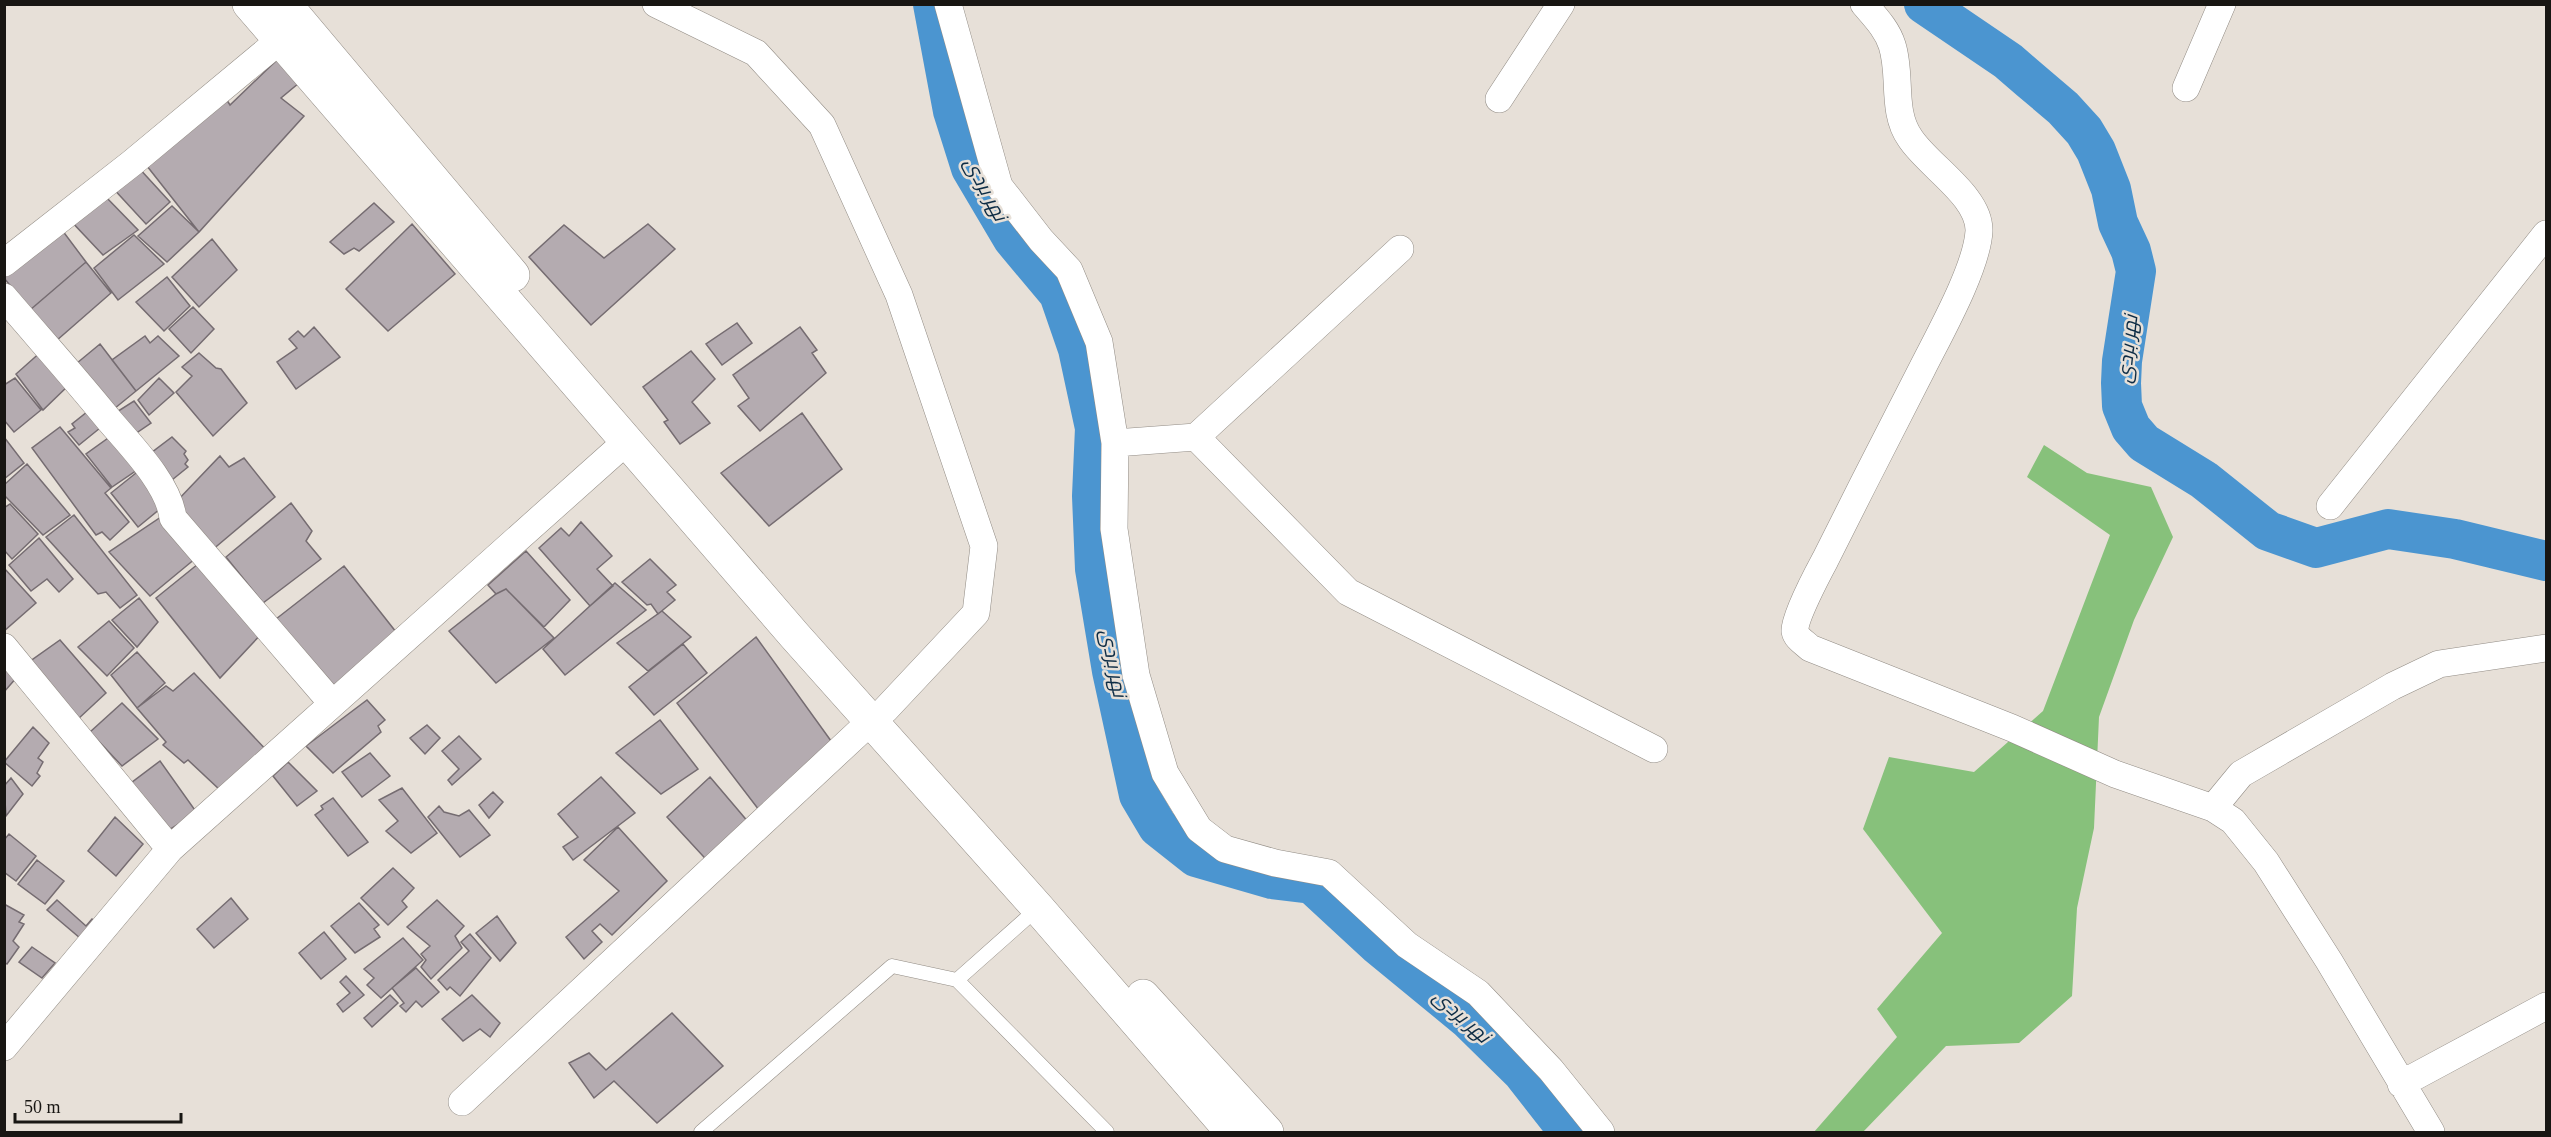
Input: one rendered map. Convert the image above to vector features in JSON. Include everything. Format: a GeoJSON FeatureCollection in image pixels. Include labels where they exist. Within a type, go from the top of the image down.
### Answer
{"type":"FeatureCollection","features":[{"type":"Feature","properties":{"kind":"main road"},"geometry":{"type":"LineString","coordinates":[[249,4],[627,441],[878,716],[1267,1132]]}},
{"type":"Feature","properties":{"kind":"main road"},"geometry":{"type":"LineString","coordinates":[[285,4],[806,622],[878,716],[1038,908],[1232,1132]]}},
{"type":"Feature","properties":{"kind":"street"},"geometry":{"type":"LineString","coordinates":[[462,1102],[878,716],[976,614],[984,546],[899,295],[822,125],[756,53],[656,4]]}},
{"type":"Feature","properties":{"kind":"street"},"geometry":{"type":"LineString","coordinates":[[948,4],[999,186],[1041,240],[1069,270],[1099,342],[1115,443],[1114,529],[1136,675],[1165,773],[1198,829],[1225,849],[1275,863],[1329,873],[1407,945],[1478,993],[1551,1070],[1601,1132]]}},
{"type":"Feature","properties":{"kind":"street"},"geometry":{"type":"LineString","coordinates":[[1499,99],[1561,4]]}},
{"type":"Feature","properties":{"kind":"street"},"geometry":{"type":"LineString","coordinates":[[1864,4],[1886,32],[1893,46],[1902,125],[1924,156],[1966,198],[1976,215],[1979,229],[1977,243],[1955,302],[1820,571],[1798,619],[1795,632],[1810,648],[2012,728],[2115,774],[2213,808],[2233,821],[2266,862],[2431,1132]]}},
{"type":"Feature","properties":{"kind":"street"},"geometry":{"type":"LineString","coordinates":[[2186,88],[2222,4]]}},
{"type":"Feature","properties":{"kind":"street"},"geometry":{"type":"LineString","coordinates":[[4,263],[132,163],[280,40]]}},
{"type":"Feature","properties":{"kind":"street"},"geometry":{"type":"LineString","coordinates":[[2330,506],[2547,234]]}},
{"type":"Feature","properties":{"kind":"street"},"geometry":{"type":"LineString","coordinates":[[1115,443],[1196,437],[1400,249]]}},
{"type":"Feature","properties":{"kind":"street"},"geometry":{"type":"LineString","coordinates":[[4,297],[136,453],[165,492],[172,506],[173,518],[332,703]]}},
{"type":"Feature","properties":{"kind":"street"},"geometry":{"type":"LineString","coordinates":[[1196,437],[1348,592],[1654,749]]}},
{"type":"Feature","properties":{"kind":"street"},"geometry":{"type":"LineString","coordinates":[[4,1047],[170,849],[627,441]]}},
{"type":"Feature","properties":{"kind":"street"},"geometry":{"type":"LineString","coordinates":[[4,647],[170,849]]}},
{"type":"Feature","properties":{"kind":"street"},"geometry":{"type":"LineString","coordinates":[[2213,808],[2241,774],[2393,686],[2439,664],[2547,648]]}},
{"type":"Feature","properties":{"kind":"street"},"geometry":{"type":"LineString","coordinates":[[2401,1083],[2547,1006]]}},
{"type":"Feature","properties":{"kind":"lane"},"geometry":{"type":"LineString","coordinates":[[957,980],[1038,908]]}},
{"type":"Feature","properties":{"kind":"lane"},"geometry":{"type":"LineString","coordinates":[[701,1132],[892,966],[957,980],[1107,1132]]}},
{"type":"Feature","properties":{"kind":"green space"},"geometry":{"type":"Polygon","coordinates":[[[2044,445],[2087,473],[2151,487],[2173,537],[2134,620],[2099,717],[2094,828],[2077,908],[2072,996],[2019,1043],[1946,1046],[1863,1132],[1814,1132],[1897,1037],[1877,1009],[1942,933],[1863,829],[1889,757],[1974,772],[2043,711],[2110,535],[2027,477],[2044,445]]]}},
{"type":"Feature","properties":{"kind":"building"},"geometry":{"type":"Polygon","coordinates":[[[278,59],[299,83],[281,98],[304,116],[199,232],[147,166],[223,94],[230,105],[278,59]]]}},
{"type":"Feature","properties":{"kind":"building"},"geometry":{"type":"Polygon","coordinates":[[[137,166],[170,202],[146,224],[111,186],[137,166]]]}},
{"type":"Feature","properties":{"kind":"building"},"geometry":{"type":"Polygon","coordinates":[[[104,195],[138,230],[103,255],[70,220],[104,195]]]}},
{"type":"Feature","properties":{"kind":"building"},"geometry":{"type":"Polygon","coordinates":[[[374,203],[394,222],[359,251],[354,248],[344,254],[330,242],[374,203]]]}},
{"type":"Feature","properties":{"kind":"building"},"geometry":{"type":"Polygon","coordinates":[[[172,206],[199,232],[167,262],[138,236],[172,206]]]}},
{"type":"Feature","properties":{"kind":"building"},"geometry":{"type":"Polygon","coordinates":[[[412,224],[455,274],[388,331],[346,289],[412,224]]]}},
{"type":"Feature","properties":{"kind":"building"},"geometry":{"type":"Polygon","coordinates":[[[648,224],[675,249],[591,325],[529,257],[564,225],[604,258],[648,224]]]}},
{"type":"Feature","properties":{"kind":"building"},"geometry":{"type":"Polygon","coordinates":[[[59,226],[86,262],[30,310],[4,278],[4,273],[59,226]]]}},
{"type":"Feature","properties":{"kind":"building"},"geometry":{"type":"Polygon","coordinates":[[[134,235],[164,264],[118,300],[94,268],[134,235]]]}},
{"type":"Feature","properties":{"kind":"building"},"geometry":{"type":"Polygon","coordinates":[[[212,239],[237,270],[199,307],[172,277],[212,239]]]}},
{"type":"Feature","properties":{"kind":"building"},"geometry":{"type":"Polygon","coordinates":[[[86,262],[111,293],[56,341],[30,310],[86,262]]]}},
{"type":"Feature","properties":{"kind":"building"},"geometry":{"type":"Polygon","coordinates":[[[167,277],[190,306],[164,331],[136,302],[167,277]]]}},
{"type":"Feature","properties":{"kind":"building"},"geometry":{"type":"Polygon","coordinates":[[[193,307],[214,329],[191,353],[169,329],[193,307]]]}},
{"type":"Feature","properties":{"kind":"building"},"geometry":{"type":"Polygon","coordinates":[[[737,323],[752,343],[722,365],[706,344],[737,323]]]}},
{"type":"Feature","properties":{"kind":"building"},"geometry":{"type":"Polygon","coordinates":[[[314,327],[340,357],[296,389],[277,362],[297,348],[289,339],[298,331],[304,337],[314,327]]]}},
{"type":"Feature","properties":{"kind":"building"},"geometry":{"type":"Polygon","coordinates":[[[800,327],[817,350],[812,353],[826,373],[760,431],[738,406],[749,398],[733,375],[800,327]]]}},
{"type":"Feature","properties":{"kind":"building"},"geometry":{"type":"Polygon","coordinates":[[[145,336],[150,343],[158,336],[179,356],[136,391],[112,360],[145,336]]]}},
{"type":"Feature","properties":{"kind":"building"},"geometry":{"type":"Polygon","coordinates":[[[100,344],[136,391],[109,413],[71,368],[100,344]]]}},
{"type":"Feature","properties":{"kind":"building"},"geometry":{"type":"Polygon","coordinates":[[[43,350],[71,383],[43,410],[16,374],[43,350]]]}},
{"type":"Feature","properties":{"kind":"building"},"geometry":{"type":"Polygon","coordinates":[[[691,351],[715,379],[692,402],[710,423],[680,444],[664,422],[668,420],[643,387],[691,351]]]}},
{"type":"Feature","properties":{"kind":"building"},"geometry":{"type":"Polygon","coordinates":[[[199,353],[216,368],[221,369],[247,403],[213,436],[176,392],[192,376],[182,367],[199,353]]]}},
{"type":"Feature","properties":{"kind":"building"},"geometry":{"type":"Polygon","coordinates":[[[15,378],[41,410],[14,432],[4,420],[4,385],[15,378]]]}},
{"type":"Feature","properties":{"kind":"building"},"geometry":{"type":"Polygon","coordinates":[[[159,378],[174,393],[149,415],[138,400],[159,378]]]}},
{"type":"Feature","properties":{"kind":"building"},"geometry":{"type":"Polygon","coordinates":[[[134,401],[151,423],[129,438],[112,415],[134,401]]]}},
{"type":"Feature","properties":{"kind":"building"},"geometry":{"type":"Polygon","coordinates":[[[92,408],[105,424],[79,445],[68,432],[75,428],[72,424],[92,408]]]}},
{"type":"Feature","properties":{"kind":"building"},"geometry":{"type":"Polygon","coordinates":[[[802,413],[842,469],[769,526],[721,473],[802,413]]]}},
{"type":"Feature","properties":{"kind":"building"},"geometry":{"type":"Polygon","coordinates":[[[60,427],[111,488],[105,493],[129,522],[110,540],[102,532],[96,535],[32,448],[60,427]]]}},
{"type":"Feature","properties":{"kind":"building"},"geometry":{"type":"Polygon","coordinates":[[[111,436],[137,470],[112,487],[86,454],[111,436]]]}},
{"type":"Feature","properties":{"kind":"building"},"geometry":{"type":"Polygon","coordinates":[[[4,437],[24,463],[4,479],[4,437]]]}},
{"type":"Feature","properties":{"kind":"building"},"geometry":{"type":"Polygon","coordinates":[[[172,437],[186,451],[184,454],[188,460],[185,464],[188,467],[167,484],[147,456],[172,437]]]}},
{"type":"Feature","properties":{"kind":"building"},"geometry":{"type":"Polygon","coordinates":[[[220,456],[229,467],[244,458],[275,497],[211,551],[175,503],[220,456]]]}},
{"type":"Feature","properties":{"kind":"building"},"geometry":{"type":"Polygon","coordinates":[[[27,464],[70,515],[43,535],[4,495],[4,485],[27,464]]]}},
{"type":"Feature","properties":{"kind":"building"},"geometry":{"type":"Polygon","coordinates":[[[141,469],[166,504],[138,527],[111,493],[141,469]]]}},
{"type":"Feature","properties":{"kind":"building"},"geometry":{"type":"Polygon","coordinates":[[[291,503],[312,531],[306,541],[321,559],[263,603],[226,557],[291,503]]]}},
{"type":"Feature","properties":{"kind":"building"},"geometry":{"type":"Polygon","coordinates":[[[10,504],[38,534],[12,559],[4,550],[4,508],[10,504]]]}},
{"type":"Feature","properties":{"kind":"building"},"geometry":{"type":"Polygon","coordinates":[[[74,515],[137,595],[120,608],[106,592],[98,594],[46,537],[74,515]]]}},
{"type":"Feature","properties":{"kind":"building"},"geometry":{"type":"Polygon","coordinates":[[[161,517],[196,558],[150,596],[109,552],[161,517]]]}},
{"type":"Feature","properties":{"kind":"building"},"geometry":{"type":"Polygon","coordinates":[[[581,522],[612,556],[597,569],[613,586],[590,606],[539,548],[561,528],[569,536],[581,522]]]}},
{"type":"Feature","properties":{"kind":"building"},"geometry":{"type":"Polygon","coordinates":[[[39,538],[73,579],[59,592],[47,579],[31,591],[9,565],[39,538]]]}},
{"type":"Feature","properties":{"kind":"building"},"geometry":{"type":"Polygon","coordinates":[[[526,551],[570,600],[544,627],[506,589],[496,594],[488,585],[526,551]]]}},
{"type":"Feature","properties":{"kind":"building"},"geometry":{"type":"Polygon","coordinates":[[[650,559],[676,585],[667,592],[675,600],[658,614],[651,604],[647,605],[622,582],[650,559]]]}},
{"type":"Feature","properties":{"kind":"building"},"geometry":{"type":"Polygon","coordinates":[[[203,560],[264,631],[220,678],[156,598],[203,560]]]}},
{"type":"Feature","properties":{"kind":"building"},"geometry":{"type":"Polygon","coordinates":[[[344,566],[400,637],[338,690],[276,619],[344,566]]]}},
{"type":"Feature","properties":{"kind":"building"},"geometry":{"type":"Polygon","coordinates":[[[4,568],[36,603],[4,631],[4,568]]]}},
{"type":"Feature","properties":{"kind":"building"},"geometry":{"type":"Polygon","coordinates":[[[615,583],[646,610],[565,675],[543,649],[615,583]]]}},
{"type":"Feature","properties":{"kind":"building"},"geometry":{"type":"Polygon","coordinates":[[[506,589],[554,638],[496,683],[449,631],[496,594],[506,589]]]}},
{"type":"Feature","properties":{"kind":"building"},"geometry":{"type":"Polygon","coordinates":[[[139,598],[158,622],[137,647],[112,620],[139,598]]]}},
{"type":"Feature","properties":{"kind":"building"},"geometry":{"type":"Polygon","coordinates":[[[662,611],[691,637],[648,671],[617,643],[662,611]]]}},
{"type":"Feature","properties":{"kind":"building"},"geometry":{"type":"Polygon","coordinates":[[[109,621],[134,648],[107,676],[78,647],[109,621]]]}},
{"type":"Feature","properties":{"kind":"building"},"geometry":{"type":"Polygon","coordinates":[[[756,637],[839,752],[766,819],[677,703],[756,637]]]}},
{"type":"Feature","properties":{"kind":"building"},"geometry":{"type":"Polygon","coordinates":[[[60,640],[106,693],[77,720],[29,662],[60,640]]]}},
{"type":"Feature","properties":{"kind":"building"},"geometry":{"type":"Polygon","coordinates":[[[683,644],[707,673],[654,715],[629,687],[683,644]]]}},
{"type":"Feature","properties":{"kind":"building"},"geometry":{"type":"Polygon","coordinates":[[[137,652],[165,683],[137,708],[111,675],[137,652]]]}},
{"type":"Feature","properties":{"kind":"building"},"geometry":{"type":"Polygon","coordinates":[[[4,662],[17,677],[4,692],[4,662]]]}},
{"type":"Feature","properties":{"kind":"building"},"geometry":{"type":"Polygon","coordinates":[[[194,673],[269,753],[220,790],[188,760],[184,763],[163,745],[166,742],[137,708],[166,686],[173,691],[194,673]]]}},
{"type":"Feature","properties":{"kind":"building"},"geometry":{"type":"Polygon","coordinates":[[[367,700],[385,720],[378,726],[381,732],[333,773],[306,746],[367,700]]]}},
{"type":"Feature","properties":{"kind":"building"},"geometry":{"type":"Polygon","coordinates":[[[122,703],[158,739],[122,766],[90,732],[122,703]]]}},
{"type":"Feature","properties":{"kind":"building"},"geometry":{"type":"Polygon","coordinates":[[[660,720],[698,769],[661,794],[616,753],[660,720]]]}},
{"type":"Feature","properties":{"kind":"building"},"geometry":{"type":"Polygon","coordinates":[[[427,725],[440,738],[425,754],[410,738],[427,725]]]}},
{"type":"Feature","properties":{"kind":"building"},"geometry":{"type":"Polygon","coordinates":[[[33,727],[49,743],[38,758],[43,762],[37,773],[40,776],[32,786],[4,762],[33,727]]]}},
{"type":"Feature","properties":{"kind":"building"},"geometry":{"type":"Polygon","coordinates":[[[459,736],[481,759],[452,785],[448,780],[459,769],[442,751],[459,736]]]}},
{"type":"Feature","properties":{"kind":"building"},"geometry":{"type":"Polygon","coordinates":[[[370,753],[390,776],[362,797],[342,772],[370,753]]]}},
{"type":"Feature","properties":{"kind":"building"},"geometry":{"type":"Polygon","coordinates":[[[160,761],[197,813],[164,833],[127,786],[160,761]]]}},
{"type":"Feature","properties":{"kind":"building"},"geometry":{"type":"Polygon","coordinates":[[[288,762],[317,791],[297,806],[273,776],[288,762]]]}},
{"type":"Feature","properties":{"kind":"building"},"geometry":{"type":"Polygon","coordinates":[[[601,777],[635,813],[573,860],[563,847],[578,837],[558,814],[601,777]]]}},
{"type":"Feature","properties":{"kind":"building"},"geometry":{"type":"Polygon","coordinates":[[[710,777],[755,830],[714,868],[667,817],[710,777]]]}},
{"type":"Feature","properties":{"kind":"building"},"geometry":{"type":"Polygon","coordinates":[[[11,778],[23,794],[6,816],[4,786],[11,778]]]}},
{"type":"Feature","properties":{"kind":"building"},"geometry":{"type":"Polygon","coordinates":[[[402,788],[437,833],[411,853],[386,831],[398,821],[379,800],[402,788]]]}},
{"type":"Feature","properties":{"kind":"building"},"geometry":{"type":"Polygon","coordinates":[[[493,792],[503,802],[489,818],[479,805],[493,792]]]}},
{"type":"Feature","properties":{"kind":"building"},"geometry":{"type":"Polygon","coordinates":[[[333,798],[368,842],[348,856],[315,815],[323,809],[321,806],[333,798]]]}},
{"type":"Feature","properties":{"kind":"building"},"geometry":{"type":"Polygon","coordinates":[[[439,806],[444,812],[459,816],[469,810],[490,835],[460,857],[428,817],[439,806]]]}},
{"type":"Feature","properties":{"kind":"building"},"geometry":{"type":"Polygon","coordinates":[[[115,817],[143,844],[116,876],[88,851],[115,817]]]}},
{"type":"Feature","properties":{"kind":"building"},"geometry":{"type":"Polygon","coordinates":[[[618,827],[667,881],[612,935],[600,924],[592,931],[602,942],[584,959],[566,937],[619,891],[584,860],[618,827]]]}},
{"type":"Feature","properties":{"kind":"building"},"geometry":{"type":"Polygon","coordinates":[[[9,834],[36,856],[16,881],[4,872],[4,840],[9,834]]]}},
{"type":"Feature","properties":{"kind":"building"},"geometry":{"type":"Polygon","coordinates":[[[37,860],[64,881],[45,904],[18,884],[37,860]]]}},
{"type":"Feature","properties":{"kind":"building"},"geometry":{"type":"Polygon","coordinates":[[[393,868],[414,888],[402,901],[407,907],[388,925],[361,898],[393,868]]]}},
{"type":"Feature","properties":{"kind":"building"},"geometry":{"type":"Polygon","coordinates":[[[231,898],[248,919],[214,948],[197,929],[231,898]]]}},
{"type":"Feature","properties":{"kind":"building"},"geometry":{"type":"Polygon","coordinates":[[[57,900],[86,926],[92,919],[96,922],[80,938],[47,910],[57,900]]]}},
{"type":"Feature","properties":{"kind":"building"},"geometry":{"type":"Polygon","coordinates":[[[437,900],[464,926],[455,936],[462,948],[431,979],[421,967],[426,960],[421,954],[430,946],[407,927],[437,900]]]}},
{"type":"Feature","properties":{"kind":"building"},"geometry":{"type":"Polygon","coordinates":[[[359,903],[379,925],[374,929],[380,937],[355,953],[331,926],[359,903]]]}},
{"type":"Feature","properties":{"kind":"building"},"geometry":{"type":"Polygon","coordinates":[[[4,904],[24,915],[19,922],[24,924],[13,941],[19,947],[7,964],[4,962],[4,904]]]}},
{"type":"Feature","properties":{"kind":"building"},"geometry":{"type":"Polygon","coordinates":[[[497,916],[516,943],[500,961],[476,933],[497,916]]]}},
{"type":"Feature","properties":{"kind":"building"},"geometry":{"type":"Polygon","coordinates":[[[324,932],[346,959],[321,979],[299,953],[324,932]]]}},
{"type":"Feature","properties":{"kind":"building"},"geometry":{"type":"Polygon","coordinates":[[[470,934],[491,958],[460,996],[450,987],[447,990],[438,980],[469,951],[461,942],[470,934]]]}},
{"type":"Feature","properties":{"kind":"building"},"geometry":{"type":"Polygon","coordinates":[[[403,938],[423,960],[381,998],[367,985],[374,978],[364,969],[403,938]]]}},
{"type":"Feature","properties":{"kind":"building"},"geometry":{"type":"Polygon","coordinates":[[[32,947],[55,963],[42,978],[19,962],[32,947]]]}},
{"type":"Feature","properties":{"kind":"building"},"geometry":{"type":"Polygon","coordinates":[[[416,968],[439,992],[422,1007],[416,1001],[406,1012],[400,1006],[404,1003],[392,988],[416,968]]]}},
{"type":"Feature","properties":{"kind":"building"},"geometry":{"type":"Polygon","coordinates":[[[346,976],[364,995],[343,1012],[337,1004],[350,993],[340,982],[346,976]]]}},
{"type":"Feature","properties":{"kind":"building"},"geometry":{"type":"Polygon","coordinates":[[[390,995],[398,1003],[372,1027],[364,1018],[390,995]]]}},
{"type":"Feature","properties":{"kind":"building"},"geometry":{"type":"Polygon","coordinates":[[[472,995],[500,1023],[490,1037],[480,1029],[463,1041],[442,1019],[472,995]]]}},
{"type":"Feature","properties":{"kind":"building"},"geometry":{"type":"Polygon","coordinates":[[[672,1013],[723,1066],[657,1123],[614,1081],[594,1098],[569,1063],[589,1053],[606,1070],[672,1013]]]}},
{"type":"Feature","properties":{"kind":"waterway","name":"نهر بردى"},"geometry":{"type":"LineString","coordinates":[[933,4],[953,111],[971,168],[1013,239],[1059,294],[1078,349],[1095,428],[1092,496],[1095,569],[1112,671],[1139,795],[1158,827],[1196,857],[1272,879],[1312,884],[1378,945],[1468,1019],[1522,1072],[1569,1132]]}},
{"type":"Feature","properties":{"kind":"waterway","name":"نهر بردى"},"geometry":{"type":"LineString","coordinates":[[1924,4],[2008,61],[2063,108],[2084,131],[2096,151],[2111,189],[2118,223],[2131,251],[2136,271],[2122,361],[2122,406],[2131,428],[2144,443],[2204,480],[2268,531],[2316,548],[2388,529],[2455,539],[2546,561]]}}]}
